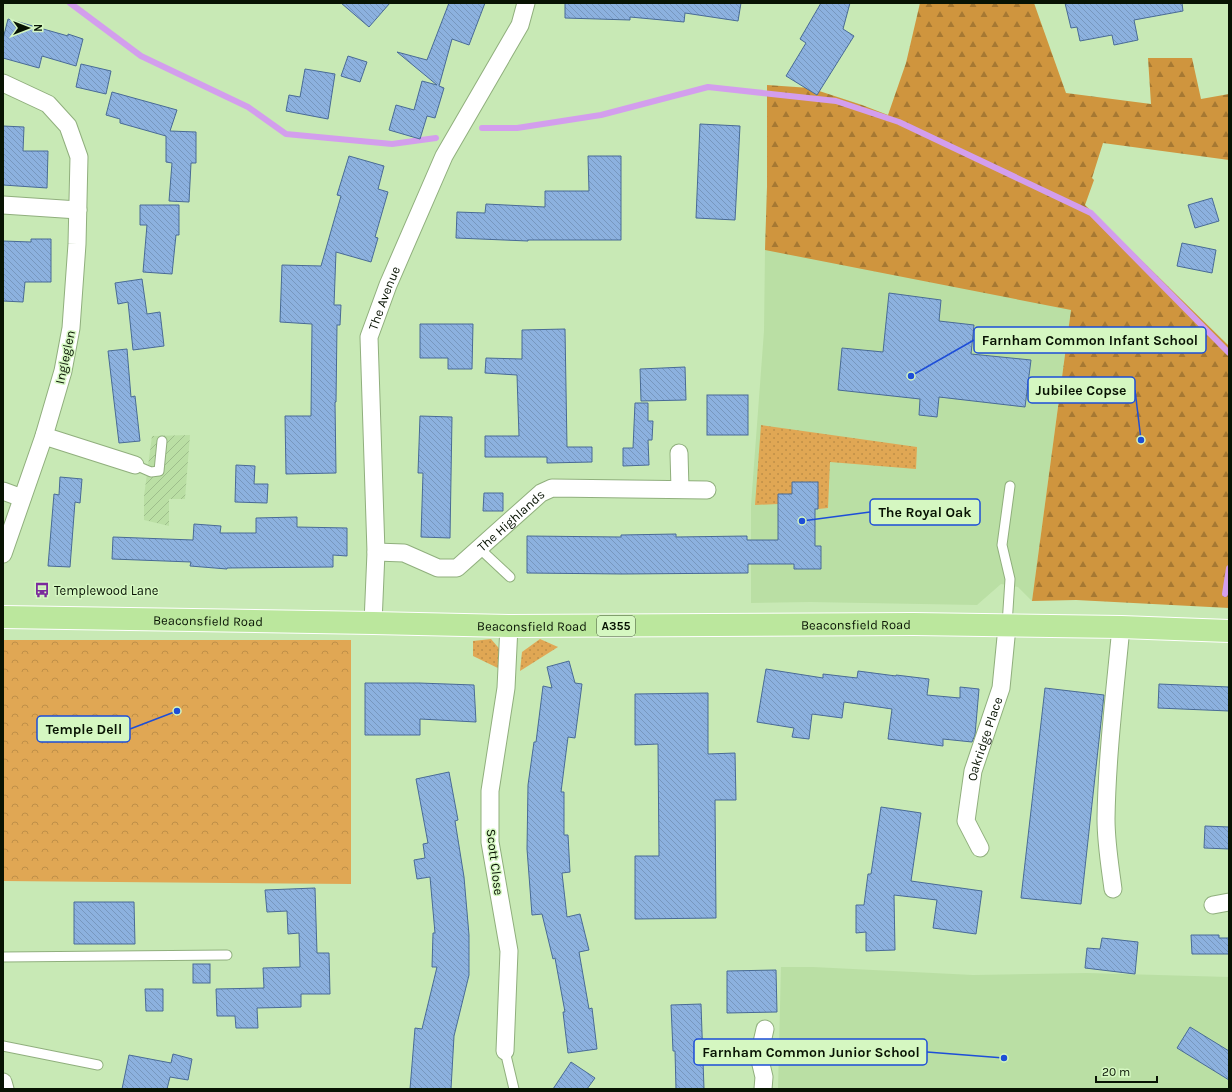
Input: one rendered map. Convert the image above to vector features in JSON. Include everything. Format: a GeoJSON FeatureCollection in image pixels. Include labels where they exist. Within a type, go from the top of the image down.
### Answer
{"type":"FeatureCollection","features":[{"type":"Feature","properties":{"kind":"main road","name":"Beaconsfield Road"},"geometry":{"type":"LineString","coordinates":[[3,617],[374,622],[509,626],[913,624],[1006,627],[1121,627],[1229,631]]}},
{"type":"Feature","properties":{"kind":"street","name":"The Avenue"},"geometry":{"type":"LineString","coordinates":[[374,622],[376,552],[369,337],[388,285],[444,156],[520,25],[526,3]]}},
{"type":"Feature","properties":{"kind":"street","name":"Ingleglen"},"geometry":{"type":"LineString","coordinates":[[3,83],[48,104],[68,126],[79,158],[78,210],[71,328],[63,371],[44,436],[3,554]]}},
{"type":"Feature","properties":{"kind":"street"},"geometry":{"type":"LineString","coordinates":[[3,205],[78,210]]}},
{"type":"Feature","properties":{"kind":"street"},"geometry":{"type":"LineString","coordinates":[[44,436],[135,465]]}},
{"type":"Feature","properties":{"kind":"street"},"geometry":{"type":"LineString","coordinates":[[679,453],[680,489]]}},
{"type":"Feature","properties":{"kind":"street","name":"The Highlands"},"geometry":{"type":"LineString","coordinates":[[376,552],[404,553],[438,568],[457,568],[541,493],[552,488],[707,490]]}},
{"type":"Feature","properties":{"kind":"street"},"geometry":{"type":"LineString","coordinates":[[3,492],[22,498]]}},
{"type":"Feature","properties":{"kind":"street","name":"Scott Close"},"geometry":{"type":"LineString","coordinates":[[505,1051],[509,951],[490,842],[490,798],[506,688],[509,626]]}},
{"type":"Feature","properties":{"kind":"street","name":"Oakridge Place"},"geometry":{"type":"LineString","coordinates":[[980,848],[966,821],[972,771],[1001,688],[1006,627]]}},
{"type":"Feature","properties":{"kind":"street"},"geometry":{"type":"LineString","coordinates":[[1114,889],[1108,849],[1106,820],[1110,743],[1121,627]]}},
{"type":"Feature","properties":{"kind":"street"},"geometry":{"type":"LineString","coordinates":[[763,1089],[764,1077],[759,1056],[765,1029]]}},
{"type":"Feature","properties":{"kind":"street"},"geometry":{"type":"LineString","coordinates":[[3,1082],[5,1089]]}},
{"type":"Feature","properties":{"kind":"lane"},"geometry":{"type":"LineString","coordinates":[[135,465],[151,472],[159,471],[162,440]]}},
{"type":"Feature","properties":{"kind":"lane"},"geometry":{"type":"LineString","coordinates":[[1006,627],[1010,579],[1002,546],[1010,486]]}},
{"type":"Feature","properties":{"kind":"lane"},"geometry":{"type":"LineString","coordinates":[[479,548],[510,577]]}},
{"type":"Feature","properties":{"kind":"lane"},"geometry":{"type":"LineString","coordinates":[[3,957],[64,955],[227,955]]}},
{"type":"Feature","properties":{"kind":"lane"},"geometry":{"type":"LineString","coordinates":[[3,1046],[98,1064]]}},
{"type":"Feature","properties":{"kind":"lane"},"geometry":{"type":"LineString","coordinates":[[505,1051],[514,1089]]}},
{"type":"Feature","properties":{"kind":"shaded area"},"geometry":{"type":"Polygon","coordinates":[[[767,187],[1071,310],[1032,601],[1018,587],[1001,584],[977,605],[810,602],[751,603],[751,505],[764,331],[767,187]]]}},
{"type":"Feature","properties":{"kind":"shaded area"},"geometry":{"type":"Polygon","coordinates":[[[190,435],[185,499],[169,499],[169,526],[144,520],[144,496],[152,436],[190,435]]]}},
{"type":"Feature","properties":{"kind":"shaded area"},"geometry":{"type":"Polygon","coordinates":[[[781,967],[813,967],[973,975],[1087,973],[1229,977],[1229,1089],[778,1089],[781,967]]]}},
{"type":"Feature","properties":{"kind":"green space"},"geometry":{"type":"Polygon","coordinates":[[[920,3],[1034,3],[1066,93],[1151,104],[1148,58],[1192,58],[1201,99],[1229,94],[1229,160],[1103,143],[1092,178],[1094,180],[1085,205],[1229,346],[1229,608],[1076,600],[1032,601],[1071,310],[765,250],[767,187],[767,85],[810,88],[888,115],[906,63],[920,3]]]}},
{"type":"Feature","properties":{"kind":"green space"},"geometry":{"type":"Polygon","coordinates":[[[761,425],[917,447],[916,469],[830,462],[828,508],[818,509],[818,482],[792,482],[792,494],[778,495],[778,504],[755,505],[761,425]]]}},
{"type":"Feature","properties":{"kind":"green space"},"geometry":{"type":"Polygon","coordinates":[[[491,639],[503,653],[504,671],[473,656],[473,641],[491,639]]]}},
{"type":"Feature","properties":{"kind":"green space"},"geometry":{"type":"Polygon","coordinates":[[[540,639],[558,647],[520,671],[522,652],[540,639]]]}},
{"type":"Feature","properties":{"kind":"green space"},"geometry":{"type":"Polygon","coordinates":[[[3,640],[351,640],[351,884],[3,881],[3,640]]]}},
{"type":"Feature","properties":{"kind":"building"},"geometry":{"type":"Polygon","coordinates":[[[341,3],[390,3],[369,27],[341,3]]]}},
{"type":"Feature","properties":{"kind":"building"},"geometry":{"type":"Polygon","coordinates":[[[449,3],[485,3],[469,45],[452,39],[439,86],[444,88],[435,118],[427,116],[420,139],[389,130],[396,105],[414,110],[422,81],[437,85],[397,52],[427,60],[449,3]]]}},
{"type":"Feature","properties":{"kind":"building"},"geometry":{"type":"Polygon","coordinates":[[[565,3],[741,3],[738,21],[685,13],[684,22],[630,17],[630,20],[565,18],[565,3]]]}},
{"type":"Feature","properties":{"kind":"building"},"geometry":{"type":"Polygon","coordinates":[[[821,3],[850,3],[843,29],[854,36],[817,95],[786,76],[806,43],[800,39],[821,3]]]}},
{"type":"Feature","properties":{"kind":"building"},"geometry":{"type":"Polygon","coordinates":[[[1065,3],[1182,3],[1183,11],[1134,20],[1138,40],[1114,45],[1112,35],[1080,41],[1077,27],[1071,28],[1065,3]]]}},
{"type":"Feature","properties":{"kind":"building"},"geometry":{"type":"Polygon","coordinates":[[[8,19],[83,39],[76,66],[42,56],[39,68],[3,58],[3,39],[8,19]]]}},
{"type":"Feature","properties":{"kind":"building"},"geometry":{"type":"Polygon","coordinates":[[[348,56],[367,62],[360,82],[341,76],[348,56]]]}},
{"type":"Feature","properties":{"kind":"building"},"geometry":{"type":"Polygon","coordinates":[[[81,64],[111,71],[106,94],[76,87],[81,64]]]}},
{"type":"Feature","properties":{"kind":"building"},"geometry":{"type":"Polygon","coordinates":[[[305,69],[335,74],[328,119],[286,111],[289,95],[300,97],[305,69]]]}},
{"type":"Feature","properties":{"kind":"building"},"geometry":{"type":"Polygon","coordinates":[[[112,92],[177,110],[170,131],[196,132],[196,163],[191,163],[189,202],[169,201],[172,163],[166,162],[166,136],[120,123],[120,119],[106,115],[112,92]]]}},
{"type":"Feature","properties":{"kind":"building"},"geometry":{"type":"Polygon","coordinates":[[[700,124],[740,126],[735,220],[696,218],[700,124]]]}},
{"type":"Feature","properties":{"kind":"building"},"geometry":{"type":"Polygon","coordinates":[[[3,126],[24,127],[23,151],[48,151],[47,188],[3,185],[3,126]]]}},
{"type":"Feature","properties":{"kind":"building"},"geometry":{"type":"Polygon","coordinates":[[[349,156],[384,166],[378,189],[388,192],[375,237],[378,238],[371,262],[336,252],[334,305],[341,305],[340,325],[337,325],[335,402],[336,473],[286,474],[285,416],[311,416],[312,324],[280,322],[282,265],[321,266],[341,196],[337,195],[349,156]]]}},
{"type":"Feature","properties":{"kind":"building"},"geometry":{"type":"Polygon","coordinates":[[[588,156],[621,156],[621,240],[528,241],[456,238],[457,212],[485,213],[486,204],[545,207],[545,191],[589,191],[588,156]]]}},
{"type":"Feature","properties":{"kind":"building"},"geometry":{"type":"Polygon","coordinates":[[[1212,198],[1219,221],[1195,228],[1188,205],[1212,198]]]}},
{"type":"Feature","properties":{"kind":"building"},"geometry":{"type":"Polygon","coordinates":[[[140,205],[179,205],[179,235],[176,235],[172,274],[143,272],[147,225],[140,225],[140,205]]]}},
{"type":"Feature","properties":{"kind":"building"},"geometry":{"type":"Polygon","coordinates":[[[31,239],[51,239],[51,282],[25,282],[23,302],[3,301],[3,241],[31,242],[31,239]]]}},
{"type":"Feature","properties":{"kind":"building"},"geometry":{"type":"Polygon","coordinates":[[[1182,243],[1216,250],[1212,273],[1177,266],[1182,243]]]}},
{"type":"Feature","properties":{"kind":"building"},"geometry":{"type":"Polygon","coordinates":[[[142,279],[147,314],[160,312],[164,346],[133,350],[128,302],[118,304],[115,283],[142,279]]]}},
{"type":"Feature","properties":{"kind":"building"},"geometry":{"type":"Polygon","coordinates":[[[889,293],[941,300],[939,321],[974,325],[971,354],[1031,360],[1025,407],[939,397],[937,417],[919,415],[920,399],[838,390],[842,348],[883,352],[889,293]]]}},
{"type":"Feature","properties":{"kind":"building"},"geometry":{"type":"Polygon","coordinates":[[[420,324],[473,324],[472,369],[448,369],[448,358],[420,358],[420,324]]]}},
{"type":"Feature","properties":{"kind":"building"},"geometry":{"type":"Polygon","coordinates":[[[565,329],[567,447],[592,447],[592,462],[547,463],[547,457],[485,457],[485,436],[519,436],[517,375],[485,373],[486,358],[522,359],[522,330],[565,329]]]}},
{"type":"Feature","properties":{"kind":"building"},"geometry":{"type":"Polygon","coordinates":[[[127,349],[131,397],[135,396],[140,441],[119,443],[108,351],[127,349]]]}},
{"type":"Feature","properties":{"kind":"building"},"geometry":{"type":"Polygon","coordinates":[[[685,367],[686,400],[641,401],[640,369],[685,367]]]}},
{"type":"Feature","properties":{"kind":"building"},"geometry":{"type":"Polygon","coordinates":[[[707,395],[748,395],[748,435],[707,435],[707,395]]]}},
{"type":"Feature","properties":{"kind":"building"},"geometry":{"type":"Polygon","coordinates":[[[635,403],[648,403],[648,421],[653,421],[652,440],[648,440],[649,465],[623,466],[623,448],[633,448],[635,403]]]}},
{"type":"Feature","properties":{"kind":"building"},"geometry":{"type":"Polygon","coordinates":[[[420,416],[452,417],[450,538],[421,537],[423,473],[418,473],[420,416]]]}},
{"type":"Feature","properties":{"kind":"building"},"geometry":{"type":"Polygon","coordinates":[[[236,465],[255,466],[254,484],[268,484],[267,503],[235,502],[236,465]]]}},
{"type":"Feature","properties":{"kind":"building"},"geometry":{"type":"Polygon","coordinates":[[[60,477],[82,479],[80,503],[75,502],[70,567],[48,566],[54,494],[59,495],[60,477]]]}},
{"type":"Feature","properties":{"kind":"building"},"geometry":{"type":"Polygon","coordinates":[[[792,482],[818,482],[818,509],[815,509],[815,546],[821,546],[821,569],[794,569],[794,564],[748,564],[748,573],[527,573],[527,536],[621,537],[621,535],[676,534],[676,537],[747,536],[747,540],[778,540],[778,494],[792,494],[792,482]]]}},
{"type":"Feature","properties":{"kind":"building"},"geometry":{"type":"Polygon","coordinates":[[[484,493],[503,493],[503,511],[483,511],[484,493]]]}},
{"type":"Feature","properties":{"kind":"building"},"geometry":{"type":"Polygon","coordinates":[[[297,517],[297,527],[347,528],[347,556],[333,555],[333,567],[227,569],[190,566],[191,562],[112,559],[113,537],[193,540],[194,524],[221,526],[220,533],[256,533],[256,518],[297,517]]]}},
{"type":"Feature","properties":{"kind":"building"},"geometry":{"type":"Polygon","coordinates":[[[569,661],[575,683],[582,684],[575,738],[568,737],[561,792],[564,792],[564,835],[568,835],[570,872],[562,873],[567,917],[580,914],[589,950],[579,952],[589,1009],[592,1008],[597,1049],[568,1053],[563,1012],[565,1012],[555,958],[553,959],[542,914],[532,915],[527,849],[528,785],[534,742],[536,742],[543,686],[552,688],[547,667],[569,661]]]}},
{"type":"Feature","properties":{"kind":"building"},"geometry":{"type":"Polygon","coordinates":[[[766,669],[823,678],[823,674],[857,678],[858,671],[929,679],[927,695],[960,698],[960,687],[979,689],[975,735],[972,742],[943,739],[943,746],[888,739],[892,709],[844,702],[842,718],[812,714],[809,739],[792,737],[794,728],[757,722],[766,669]]]}},
{"type":"Feature","properties":{"kind":"building"},"geometry":{"type":"Polygon","coordinates":[[[365,683],[474,685],[476,722],[420,719],[420,735],[365,735],[365,683]]]}},
{"type":"Feature","properties":{"kind":"building"},"geometry":{"type":"Polygon","coordinates":[[[1159,684],[1229,687],[1229,711],[1158,708],[1159,684]]]}},
{"type":"Feature","properties":{"kind":"building"},"geometry":{"type":"Polygon","coordinates":[[[1045,688],[1104,695],[1081,904],[1021,898],[1045,688]]]}},
{"type":"Feature","properties":{"kind":"building"},"geometry":{"type":"Polygon","coordinates":[[[708,693],[708,754],[735,753],[736,800],[715,800],[716,918],[635,919],[635,856],[659,856],[658,744],[635,745],[635,694],[708,693]]]}},
{"type":"Feature","properties":{"kind":"building"},"geometry":{"type":"Polygon","coordinates":[[[449,772],[458,820],[455,821],[464,877],[469,935],[469,975],[454,1036],[451,1089],[410,1089],[415,1028],[422,1029],[437,967],[432,967],[433,933],[435,933],[430,877],[417,879],[414,860],[425,858],[423,844],[428,843],[416,779],[449,772]]]}},
{"type":"Feature","properties":{"kind":"building"},"geometry":{"type":"Polygon","coordinates":[[[881,807],[921,813],[911,881],[982,891],[976,934],[933,928],[937,900],[894,895],[895,950],[866,951],[866,932],[856,933],[856,905],[864,905],[868,874],[871,874],[881,807]]]}},
{"type":"Feature","properties":{"kind":"building"},"geometry":{"type":"Polygon","coordinates":[[[1205,826],[1229,827],[1229,849],[1204,848],[1205,826]]]}},
{"type":"Feature","properties":{"kind":"building"},"geometry":{"type":"Polygon","coordinates":[[[315,888],[317,953],[329,953],[330,994],[301,994],[301,1007],[257,1008],[258,1028],[236,1028],[235,1016],[217,1016],[216,989],[264,988],[263,968],[300,967],[299,933],[288,934],[287,911],[267,912],[265,890],[315,888]]]}},
{"type":"Feature","properties":{"kind":"building"},"geometry":{"type":"Polygon","coordinates":[[[74,902],[134,902],[135,944],[74,944],[74,902]]]}},
{"type":"Feature","properties":{"kind":"building"},"geometry":{"type":"Polygon","coordinates":[[[1191,935],[1219,935],[1219,938],[1229,938],[1229,954],[1192,954],[1191,935]]]}},
{"type":"Feature","properties":{"kind":"building"},"geometry":{"type":"Polygon","coordinates":[[[1102,938],[1138,942],[1135,974],[1085,968],[1087,948],[1100,949],[1102,938]]]}},
{"type":"Feature","properties":{"kind":"building"},"geometry":{"type":"Polygon","coordinates":[[[193,964],[210,964],[210,983],[193,983],[193,964]]]}},
{"type":"Feature","properties":{"kind":"building"},"geometry":{"type":"Polygon","coordinates":[[[776,970],[777,1012],[727,1013],[727,971],[776,970]]]}},
{"type":"Feature","properties":{"kind":"building"},"geometry":{"type":"Polygon","coordinates":[[[145,989],[163,989],[163,1011],[146,1011],[145,989]]]}},
{"type":"Feature","properties":{"kind":"building"},"geometry":{"type":"Polygon","coordinates":[[[701,1004],[704,1089],[676,1089],[675,1051],[673,1051],[671,1005],[701,1004]]]}},
{"type":"Feature","properties":{"kind":"building"},"geometry":{"type":"Polygon","coordinates":[[[1190,1027],[1229,1051],[1229,1080],[1177,1048],[1190,1027]]]}},
{"type":"Feature","properties":{"kind":"building"},"geometry":{"type":"Polygon","coordinates":[[[173,1054],[192,1059],[188,1080],[170,1077],[167,1089],[122,1089],[129,1055],[171,1063],[173,1054]]]}},
{"type":"Feature","properties":{"kind":"building"},"geometry":{"type":"Polygon","coordinates":[[[571,1062],[595,1078],[587,1089],[553,1089],[571,1062]]]}},
{"type":"Feature","properties":{"kind":"waterway"},"geometry":{"type":"LineString","coordinates":[[70,3],[141,56],[248,107],[286,134],[392,144],[436,138]]}},
{"type":"Feature","properties":{"kind":"waterway"},"geometry":{"type":"LineString","coordinates":[[482,128],[517,128],[601,115],[708,87],[836,101],[899,122],[1091,213],[1229,353]]}},
{"type":"Feature","properties":{"kind":"waterway"},"geometry":{"type":"LineString","coordinates":[[1225,594],[1229,568]]}},
{"type":"Feature","properties":{"kind":"place","name":"Farnham Common Infant School"},"geometry":{"type":"Point","coordinates":[911,376]}},
{"type":"Feature","properties":{"kind":"place","name":"Jubilee Copse"},"geometry":{"type":"Point","coordinates":[1141,440]}},
{"type":"Feature","properties":{"kind":"place","name":"The Royal Oak"},"geometry":{"type":"Point","coordinates":[802,521]}},
{"type":"Feature","properties":{"kind":"place","name":"Templewood Lane"},"geometry":{"type":"Point","coordinates":[42,590]}},
{"type":"Feature","properties":{"kind":"place","name":"Temple Dell"},"geometry":{"type":"Point","coordinates":[177,711]}},
{"type":"Feature","properties":{"kind":"place","name":"Farnham Common Junior School"},"geometry":{"type":"Point","coordinates":[1004,1058]}}]}
